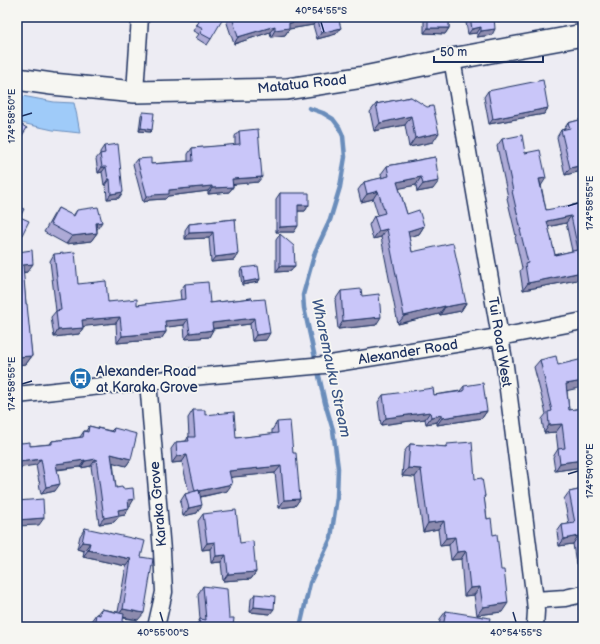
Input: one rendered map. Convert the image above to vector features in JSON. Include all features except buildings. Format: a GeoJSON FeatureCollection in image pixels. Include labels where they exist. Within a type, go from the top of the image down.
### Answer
{"type":"FeatureCollection","features":[{"type":"Feature","properties":{"kind":"main road","name":"Matatua Road"},"geometry":{"type":"LineString","coordinates":[[17,79],[135,92],[287,89],[364,77],[583,35]]}},
{"type":"Feature","properties":{"kind":"street"},"geometry":{"type":"LineString","coordinates":[[135,92],[140,17]]}},
{"type":"Feature","properties":{"kind":"street","name":"Tui Road West"},"geometry":{"type":"LineString","coordinates":[[452,59],[505,366],[535,600],[535,627]]}},
{"type":"Feature","properties":{"kind":"street","name":"Alexander Road"},"geometry":{"type":"LineString","coordinates":[[17,395],[148,381],[302,368],[499,337],[583,321]]}},
{"type":"Feature","properties":{"kind":"street","name":"Karaka Grove"},"geometry":{"type":"LineString","coordinates":[[148,381],[164,592],[156,627]]}},
{"type":"Feature","properties":{"kind":"street"},"geometry":{"type":"LineString","coordinates":[[535,600],[565,598],[583,594]]}},
{"type":"Feature","properties":{"kind":"water"},"geometry":{"type":"Polygon","coordinates":[[[17,95],[54,102],[74,103],[80,133],[53,130],[17,122],[17,95]]]}},
{"type":"Feature","properties":{"kind":"waterway","name":"Wharemauku Stream"},"geometry":{"type":"LineString","coordinates":[[300,627],[310,583],[331,538],[337,497],[338,468],[333,430],[325,403],[304,308],[303,295],[315,252],[330,220],[340,187],[345,157],[343,136],[339,127],[333,119],[323,113],[309,108]]}},
{"type":"Feature","properties":{"kind":"place","name":"Alexander Road at Karaka Grove"},"geometry":{"type":"Point","coordinates":[80,379]}}]}
